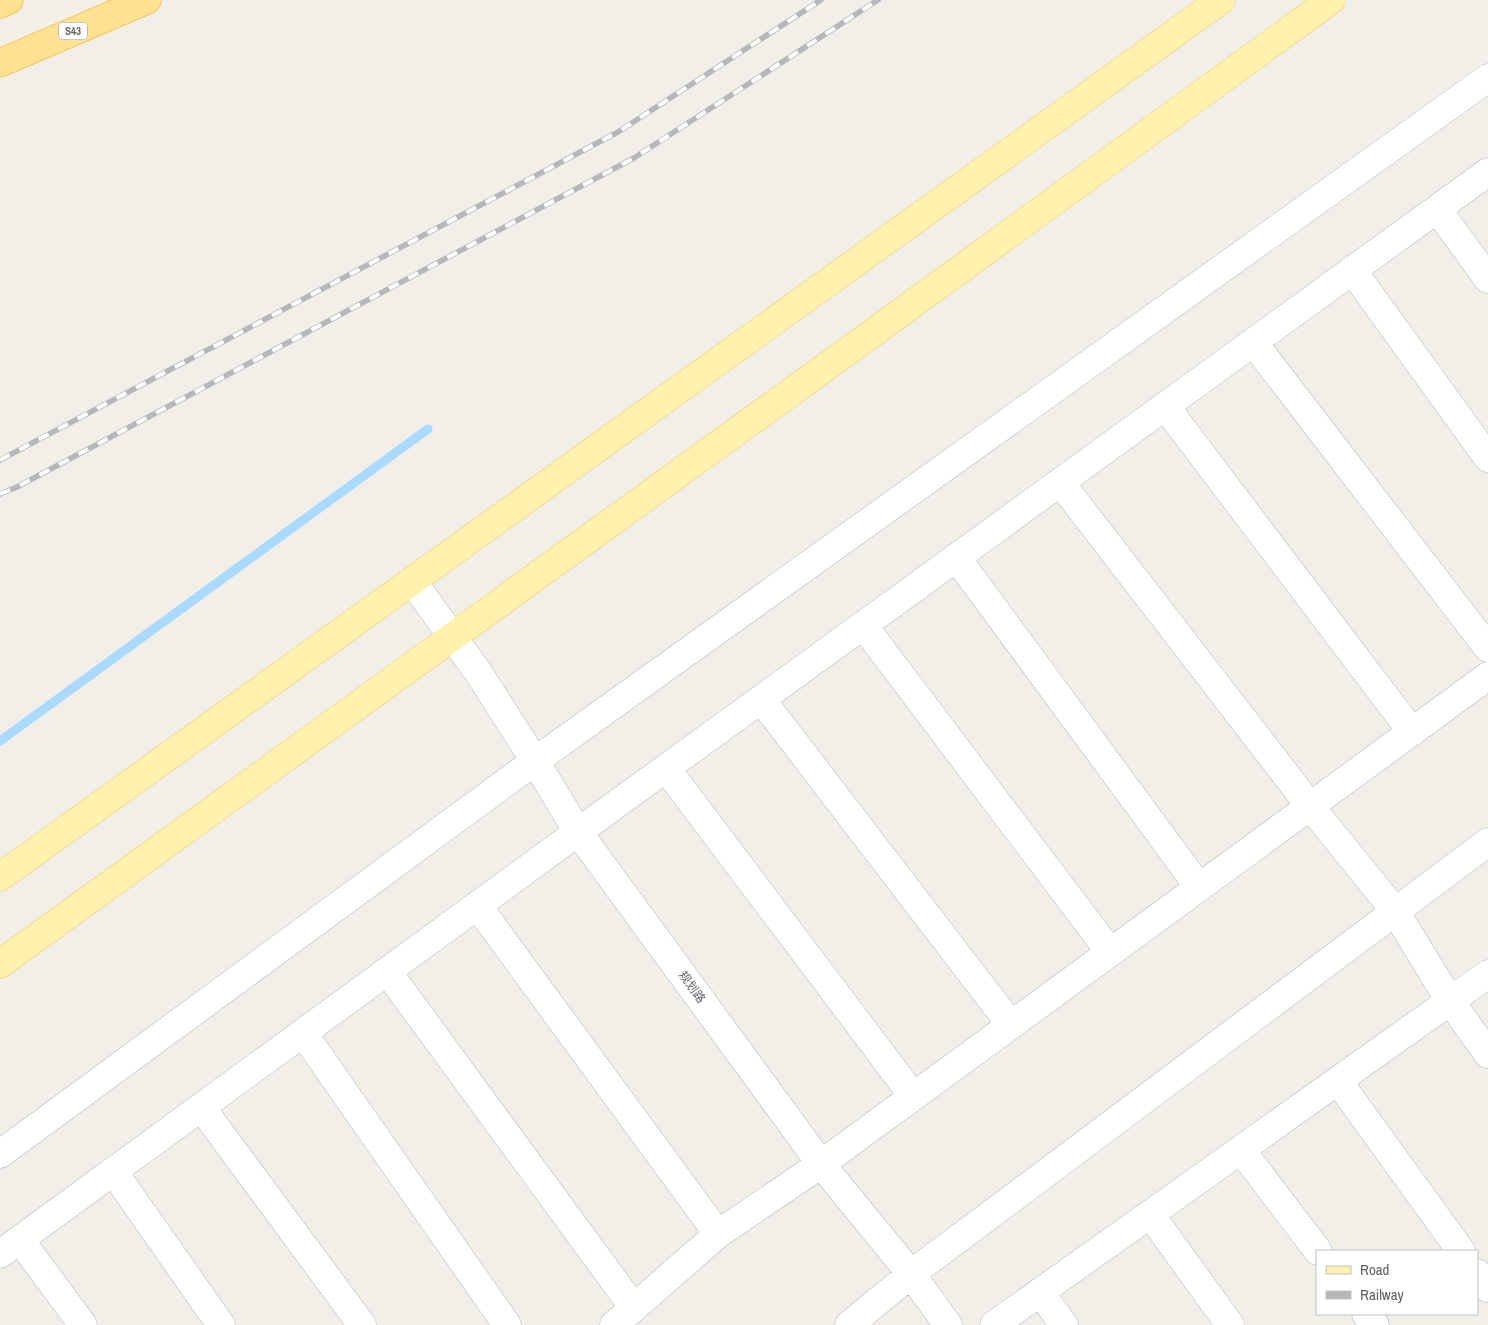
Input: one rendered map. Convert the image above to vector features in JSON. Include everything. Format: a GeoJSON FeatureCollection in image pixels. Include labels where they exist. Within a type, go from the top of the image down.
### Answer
{"type":"FeatureCollection","features":[{"type":"Feature","properties":{"kind":"highway"},"geometry":{"type":"LineString","coordinates":[[0,4],[10,0]]}},
{"type":"Feature","properties":{"kind":"highway","name":"S43"},"geometry":{"type":"LineString","coordinates":[[0,62],[147,0]]}},
{"type":"Feature","properties":{"kind":"main road"},"geometry":{"type":"LineString","coordinates":[[0,877],[1221,0]]}},
{"type":"Feature","properties":{"kind":"main road"},"geometry":{"type":"LineString","coordinates":[[0,964],[1331,0]]}},
{"type":"Feature","properties":{"kind":"street"},"geometry":{"type":"LineString","coordinates":[[0,1154],[535,761],[1488,78]]}},
{"type":"Feature","properties":{"kind":"street"},"geometry":{"type":"LineString","coordinates":[[83,1325],[10,1247],[477,905],[1488,172]]}},
{"type":"Feature","properties":{"kind":"street"},"geometry":{"type":"LineString","coordinates":[[1437,209],[1488,279]]}},
{"type":"Feature","properties":{"kind":"street"},"geometry":{"type":"LineString","coordinates":[[1352,270],[1488,458]]}},
{"type":"Feature","properties":{"kind":"street"},"geometry":{"type":"LineString","coordinates":[[1253,342],[1488,648]]}},
{"type":"Feature","properties":{"kind":"street"},"geometry":{"type":"LineString","coordinates":[[1165,406],[1412,732]]}},
{"type":"Feature","properties":{"kind":"street"},"geometry":{"type":"LineString","coordinates":[[1060,482],[1310,806],[1395,911],[1450,1001],[1488,1054]]}},
{"type":"Feature","properties":{"kind":"street"},"geometry":{"type":"LineString","coordinates":[[956,557],[1199,887]]}},
{"type":"Feature","properties":{"kind":"street","name":"规划路"},"geometry":{"type":"LineString","coordinates":[[412,581],[478,672],[578,832],[822,1164],[911,1274],[948,1325]]}},
{"type":"Feature","properties":{"kind":"street"},"geometry":{"type":"LineString","coordinates":[[863,625],[1110,952]]}},
{"type":"Feature","properties":{"kind":"street"},"geometry":{"type":"LineString","coordinates":[[387,971],[624,1316],[718,1234],[822,1164],[1488,676]]}},
{"type":"Feature","properties":{"kind":"street"},"geometry":{"type":"LineString","coordinates":[[761,699],[1011,1025]]}},
{"type":"Feature","properties":{"kind":"street"},"geometry":{"type":"LineString","coordinates":[[666,768],[913,1096]]}},
{"type":"Feature","properties":{"kind":"street"},"geometry":{"type":"LineString","coordinates":[[849,1325],[911,1274],[1488,842]]}},
{"type":"Feature","properties":{"kind":"street"},"geometry":{"type":"LineString","coordinates":[[477,905],[718,1234]]}},
{"type":"Feature","properties":{"kind":"street"},"geometry":{"type":"LineString","coordinates":[[994,1325],[1488,974]]}},
{"type":"Feature","properties":{"kind":"street"},"geometry":{"type":"LineString","coordinates":[[303,1033],[508,1325]]}},
{"type":"Feature","properties":{"kind":"street"},"geometry":{"type":"LineString","coordinates":[[1338,1081],[1460,1250]]}},
{"type":"Feature","properties":{"kind":"street"},"geometry":{"type":"LineString","coordinates":[[201,1107],[362,1325]]}},
{"type":"Feature","properties":{"kind":"street"},"geometry":{"type":"LineString","coordinates":[[1241,1150],[1317,1250]]}},
{"type":"Feature","properties":{"kind":"street"},"geometry":{"type":"LineString","coordinates":[[113,1171],[221,1325]]}},
{"type":"Feature","properties":{"kind":"street"},"geometry":{"type":"LineString","coordinates":[[1150,1214],[1230,1325]]}},
{"type":"Feature","properties":{"kind":"street"},"geometry":{"type":"LineString","coordinates":[[1478,1274],[1488,1288]]}},
{"type":"Feature","properties":{"kind":"street"},"geometry":{"type":"LineString","coordinates":[[1040,1292],[1064,1325]]}},
{"type":"Feature","properties":{"kind":"street"},"geometry":{"type":"LineString","coordinates":[[1367,1315],[1375,1325]]}},
{"type":"Feature","properties":{"kind":"waterway"},"geometry":{"type":"LineString","coordinates":[[0,741],[428,429]]}},
{"type":"Feature","properties":{"kind":"railway"},"geometry":{"type":"LineString","coordinates":[[0,460],[618,132],[821,0]]}},
{"type":"Feature","properties":{"kind":"railway"},"geometry":{"type":"LineString","coordinates":[[0,494],[17,487],[634,158],[878,0]]}}]}
